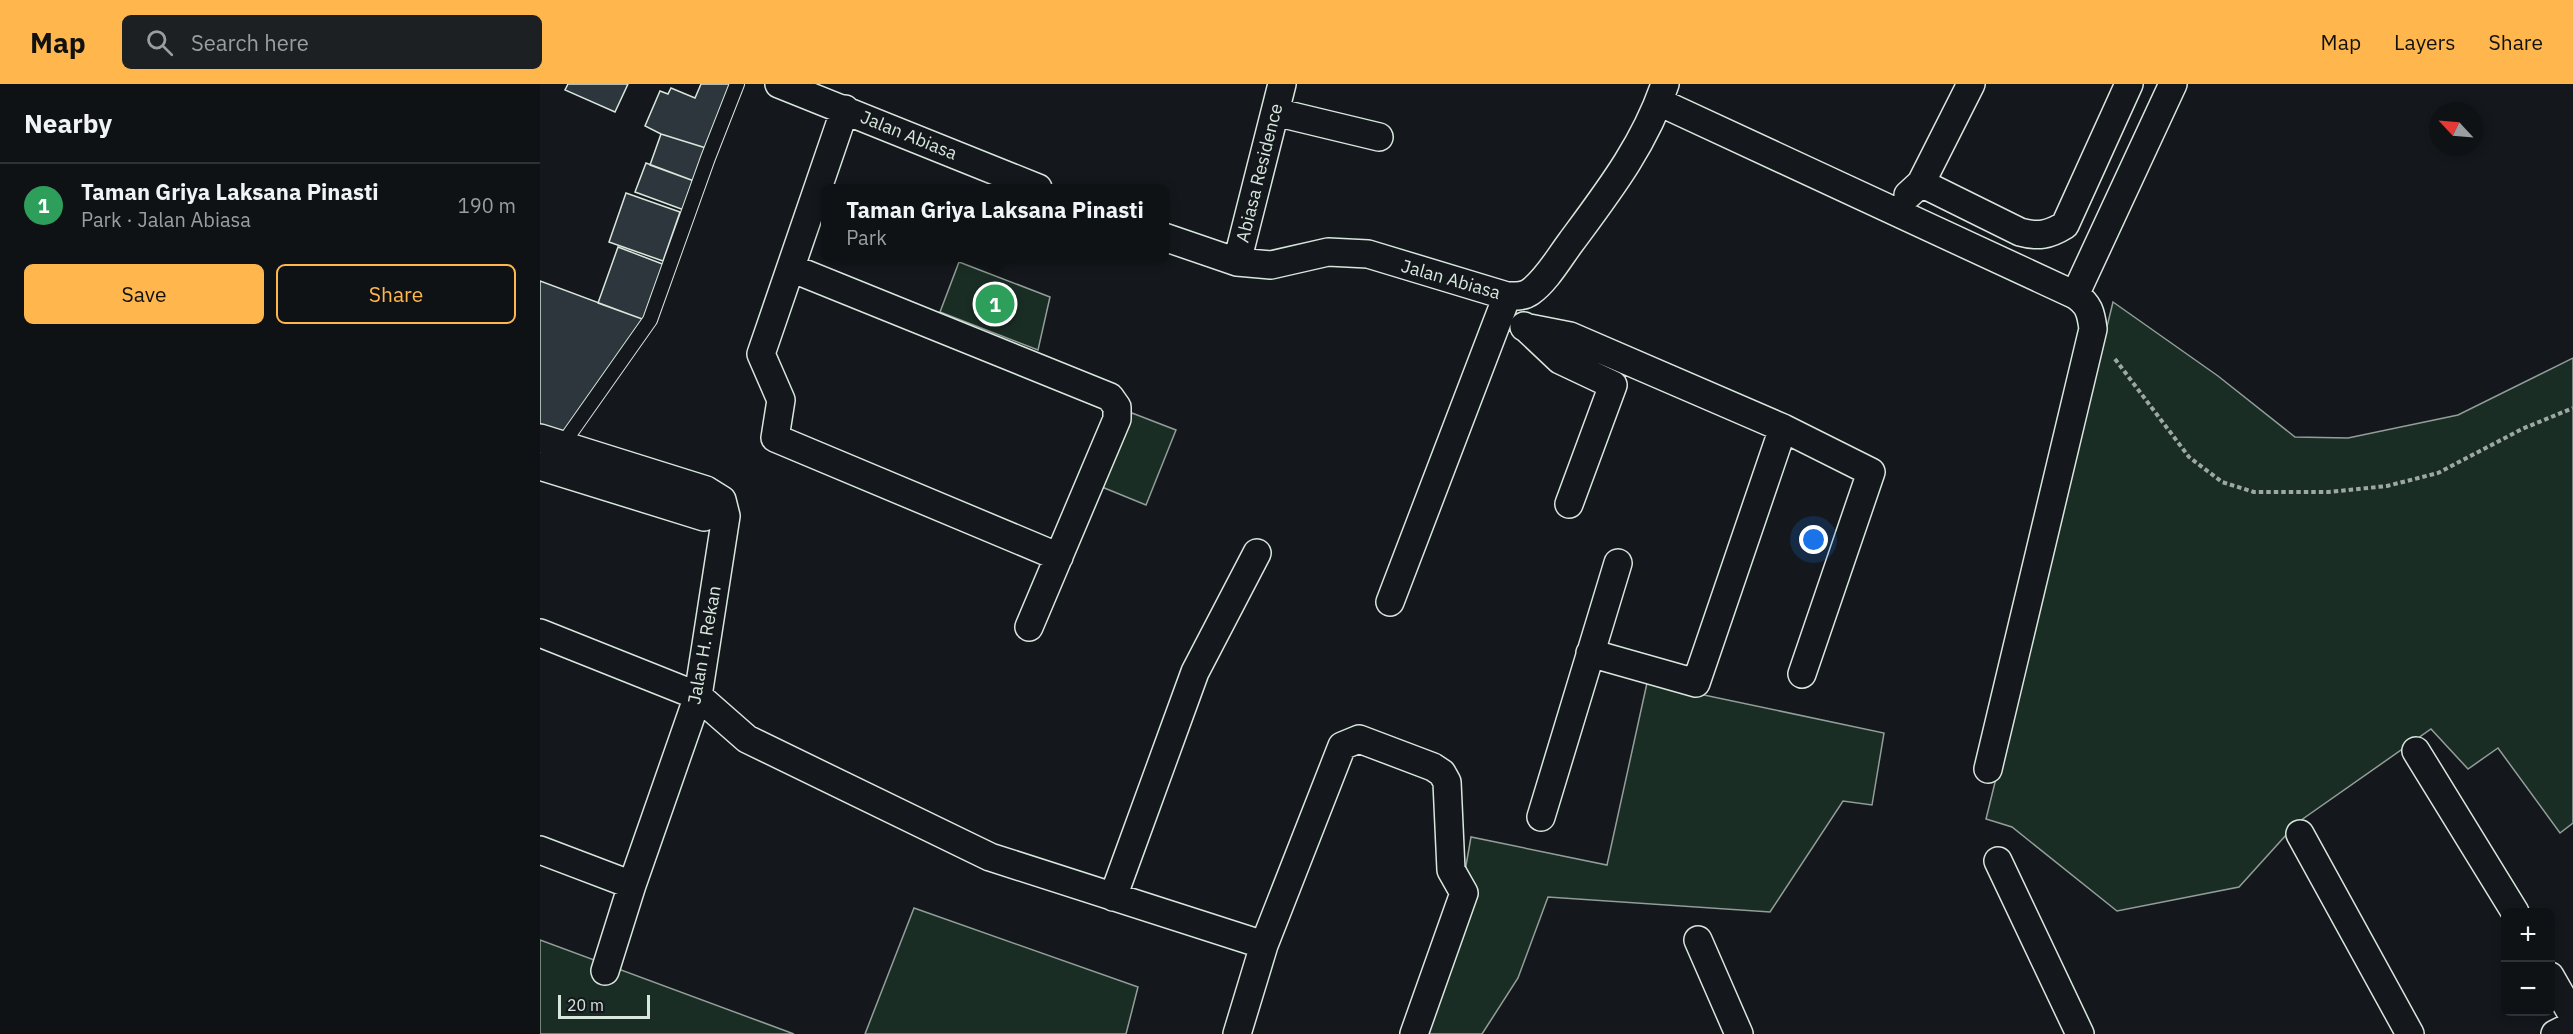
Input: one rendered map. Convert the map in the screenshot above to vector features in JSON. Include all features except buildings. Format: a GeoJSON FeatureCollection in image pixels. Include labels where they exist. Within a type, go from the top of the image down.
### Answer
{"type":"FeatureCollection","features":[{"type":"Feature","properties":{"kind":"street","name":"Jalan Abiasa"},"geometry":{"type":"LineString","coordinates":[[779,84],[1026,184]]}},
{"type":"Feature","properties":{"kind":"street","name":"Abiasa Residence"},"geometry":{"type":"LineString","coordinates":[[1236,262],[1282,84]]}},
{"type":"Feature","properties":{"kind":"street"},"geometry":{"type":"LineString","coordinates":[[1883,204],[1900,202],[1921,183],[1971,84]]}},
{"type":"Feature","properties":{"kind":"street"},"geometry":{"type":"LineString","coordinates":[[1921,183],[2020,232],[2034,236],[2051,234],[2066,225],[2129,84]]}},
{"type":"Feature","properties":{"kind":"street"},"geometry":{"type":"LineString","coordinates":[[2075,295],[2173,84]]}},
{"type":"Feature","properties":{"kind":"street","name":"Jalan Abiasa"},"geometry":{"type":"LineString","coordinates":[[1169,239],[1236,262],[1271,265],[1328,252],[1359,253],[1516,297],[1531,292],[1622,172],[1653,118],[1662,93]]}},
{"type":"Feature","properties":{"kind":"street"},"geometry":{"type":"LineString","coordinates":[[1662,93],[1883,204],[2075,295],[2085,302],[2091,313],[2092,328],[1988,769]]}},
{"type":"Feature","properties":{"kind":"street"},"geometry":{"type":"LineString","coordinates":[[844,109],[761,354],[781,400],[775,438],[1059,557]]}},
{"type":"Feature","properties":{"kind":"street"},"geometry":{"type":"LineString","coordinates":[[1275,111],[1379,137]]}},
{"type":"Feature","properties":{"kind":"street"},"geometry":{"type":"LineString","coordinates":[[791,267],[1110,397],[1117,406],[1117,419],[1029,627]]}},
{"type":"Feature","properties":{"kind":"street"},"geometry":{"type":"LineString","coordinates":[[1507,296],[1524,327],[1560,360],[1613,385],[1569,504]]}},
{"type":"Feature","properties":{"kind":"street"},"geometry":{"type":"LineString","coordinates":[[1390,602],[1507,296]]}},
{"type":"Feature","properties":{"kind":"street"},"geometry":{"type":"LineString","coordinates":[[1524,327],[1570,336],[1783,428],[1871,472],[1802,674]]}},
{"type":"Feature","properties":{"kind":"street"},"geometry":{"type":"LineString","coordinates":[[1590,653],[1696,683],[1783,428]]}},
{"type":"Feature","properties":{"kind":"street","name":"Jalan H. Rekan"},"geometry":{"type":"LineString","coordinates":[[551,441],[706,490],[722,500],[726,516],[698,696],[632,885],[606,971]]}},
{"type":"Feature","properties":{"kind":"street"},"geometry":{"type":"LineString","coordinates":[[540,466],[704,516]]}},
{"type":"Feature","properties":{"kind":"street"},"geometry":{"type":"LineString","coordinates":[[1113,897],[1195,672],[1257,553]]}},
{"type":"Feature","properties":{"kind":"street"},"geometry":{"type":"LineString","coordinates":[[1541,817],[1617,563]]}},
{"type":"Feature","properties":{"kind":"street"},"geometry":{"type":"LineString","coordinates":[[540,633],[698,696],[747,739],[990,857],[1263,945]]}},
{"type":"Feature","properties":{"kind":"street"},"geometry":{"type":"LineString","coordinates":[[1237,1034],[1263,945],[1342,746],[1359,739],[1433,768],[1442,773],[1447,782],[1451,870],[1464,893],[1414,1034]]}},
{"type":"Feature","properties":{"kind":"street"},"geometry":{"type":"LineString","coordinates":[[2416,752],[2513,908]]}},
{"type":"Feature","properties":{"kind":"street"},"geometry":{"type":"LineString","coordinates":[[2300,834],[2410,1034]]}},
{"type":"Feature","properties":{"kind":"street"},"geometry":{"type":"LineString","coordinates":[[540,850],[632,885]]}},
{"type":"Feature","properties":{"kind":"street"},"geometry":{"type":"LineString","coordinates":[[1998,861],[2080,1034]]}},
{"type":"Feature","properties":{"kind":"street"},"geometry":{"type":"LineString","coordinates":[[1698,940],[1740,1034]]}},
{"type":"Feature","properties":{"kind":"street"},"geometry":{"type":"LineString","coordinates":[[2555,985],[2573,1016]]}},
{"type":"Feature","properties":{"kind":"street"},"geometry":{"type":"LineString","coordinates":[[2555,1034],[2573,1025]]}},
{"type":"Feature","properties":{"kind":"lane"},"geometry":{"type":"LineString","coordinates":[[551,441],[650,320],[737,84]]}},
{"type":"Feature","properties":{"kind":"path"},"geometry":{"type":"LineString","coordinates":[[2092,328],[2189,457],[2222,482],[2254,492],[2328,492],[2387,486],[2438,473],[2522,429],[2573,408]]}},
{"type":"Feature","properties":{"kind":"green space"},"geometry":{"type":"Polygon","coordinates":[[[959,262],[1050,297],[1038,350],[940,312],[959,262]]]}},
{"type":"Feature","properties":{"kind":"green space"},"geometry":{"type":"Polygon","coordinates":[[[2113,302],[2218,376],[2295,437],[2348,438],[2458,415],[2573,358],[2573,823],[2560,833],[2498,748],[2468,769],[2431,729],[2297,823],[2239,887],[2117,911],[2012,827],[1986,819],[2113,302]]]}},
{"type":"Feature","properties":{"kind":"green space"},"geometry":{"type":"Polygon","coordinates":[[[1132,413],[1176,430],[1146,505],[1102,487],[1132,413]]]}},
{"type":"Feature","properties":{"kind":"green space"},"geometry":{"type":"Polygon","coordinates":[[[1647,683],[1884,733],[1872,805],[1843,801],[1770,912],[1548,897],[1518,978],[1482,1034],[1418,1034],[1451,951],[1471,837],[1607,865],[1647,683]]]}},
{"type":"Feature","properties":{"kind":"green space"},"geometry":{"type":"Polygon","coordinates":[[[914,908],[1138,987],[1126,1034],[865,1034],[914,908]]]}},
{"type":"Feature","properties":{"kind":"green space"},"geometry":{"type":"Polygon","coordinates":[[[540,940],[794,1034],[540,1034],[540,940]]]}},
{"type":"Feature","properties":{"kind":"place","name":"Taman Griya Laksana Pinasti"},"geometry":{"type":"Point","coordinates":[995,304]}}]}
